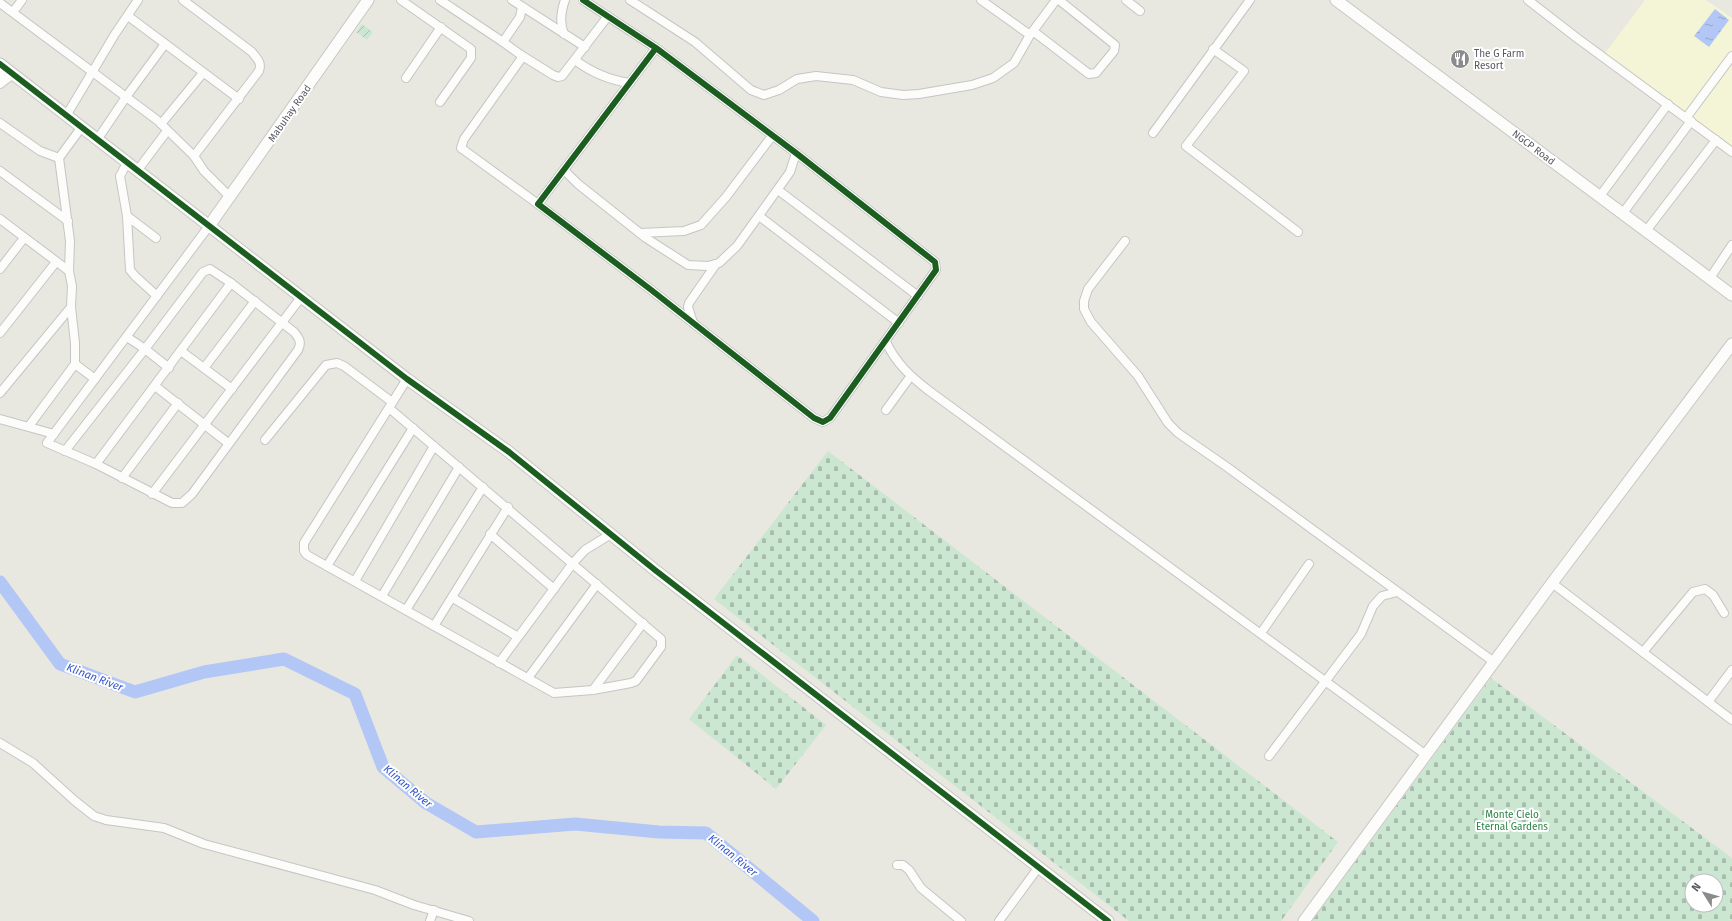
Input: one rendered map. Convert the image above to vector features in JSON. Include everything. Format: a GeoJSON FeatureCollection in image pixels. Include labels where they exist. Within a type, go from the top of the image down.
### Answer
{"type":"FeatureCollection","features":[{"type":"Feature","properties":{"kind":"street"},"geometry":{"type":"LineString","coordinates":[[13,12],[22,0]]}},
{"type":"Feature","properties":{"kind":"street"},"geometry":{"type":"LineString","coordinates":[[66,116],[115,34],[138,0]]}},
{"type":"Feature","properties":{"kind":"street"},"geometry":{"type":"LineString","coordinates":[[184,0],[252,52],[260,61],[261,66],[239,99],[194,156]]}},
{"type":"Feature","properties":{"kind":"street","name":"Mabuhay Road"},"geometry":{"type":"LineString","coordinates":[[209,226],[368,0]]}},
{"type":"Feature","properties":{"kind":"street"},"geometry":{"type":"LineString","coordinates":[[401,0],[471,49],[471,58],[440,102]]}},
{"type":"Feature","properties":{"kind":"street"},"geometry":{"type":"LineString","coordinates":[[440,0],[521,55],[558,77],[562,76],[608,16]]}},
{"type":"Feature","properties":{"kind":"street"},"geometry":{"type":"LineString","coordinates":[[512,0],[585,47]]}},
{"type":"Feature","properties":{"kind":"street"},"geometry":{"type":"LineString","coordinates":[[564,34],[561,28],[560,12],[565,0]]}},
{"type":"Feature","properties":{"kind":"street"},"geometry":{"type":"LineString","coordinates":[[521,55],[522,59],[464,139],[461,148],[538,204],[814,418],[824,422],[830,418],[838,410],[936,270],[935,262],[796,153],[656,48],[583,0]]}},
{"type":"Feature","properties":{"kind":"street"},"geometry":{"type":"LineString","coordinates":[[630,0],[695,42],[751,90],[764,95],[779,90],[797,79],[816,76],[853,80],[881,92],[903,95],[920,94],[972,85],[993,78],[1008,68],[1018,57],[1031,33],[1057,0],[1115,45],[1114,51],[1096,73],[1089,74],[1031,33],[981,0]]}},
{"type":"Feature","properties":{"kind":"street"},"geometry":{"type":"LineString","coordinates":[[1126,0],[1140,11]]}},
{"type":"Feature","properties":{"kind":"street"},"geometry":{"type":"LineString","coordinates":[[1153,132],[1250,0]]}},
{"type":"Feature","properties":{"kind":"street","name":"NGCP Road"},"geometry":{"type":"LineString","coordinates":[[1336,0],[1732,295]]}},
{"type":"Feature","properties":{"kind":"street"},"geometry":{"type":"LineString","coordinates":[[1528,0],[1576,38],[1689,119],[1732,152]]}},
{"type":"Feature","properties":{"kind":"street"},"geometry":{"type":"LineString","coordinates":[[0,2],[161,124],[194,156],[204,171],[230,197]]}},
{"type":"Feature","properties":{"kind":"street"},"geometry":{"type":"LineString","coordinates":[[503,42],[520,17],[522,7]]}},
{"type":"Feature","properties":{"kind":"street"},"geometry":{"type":"LineString","coordinates":[[128,16],[239,99]]}},
{"type":"Feature","properties":{"kind":"street"},"geometry":{"type":"LineString","coordinates":[[406,78],[441,27]]}},
{"type":"Feature","properties":{"kind":"street"},"geometry":{"type":"LineString","coordinates":[[97,140],[165,44]]}},
{"type":"Feature","properties":{"kind":"street"},"geometry":{"type":"LineString","coordinates":[[538,204],[656,48]]}},
{"type":"Feature","properties":{"kind":"street"},"geometry":{"type":"LineString","coordinates":[[1213,49],[1244,71],[1186,146],[1298,232]]}},
{"type":"Feature","properties":{"kind":"street"},"geometry":{"type":"LineString","coordinates":[[1622,214],[1732,56]]}},
{"type":"Feature","properties":{"kind":"street"},"geometry":{"type":"LineString","coordinates":[[575,60],[583,66],[612,80],[630,83]]}},
{"type":"Feature","properties":{"kind":"street"},"geometry":{"type":"LineString","coordinates":[[1,69],[13,74],[136,171],[302,296],[408,379],[509,452],[611,534],[1108,921]]}},
{"type":"Feature","properties":{"kind":"street"},"geometry":{"type":"LineString","coordinates":[[161,124],[203,73]]}},
{"type":"Feature","properties":{"kind":"street"},"geometry":{"type":"LineString","coordinates":[[0,84],[13,74]]}},
{"type":"Feature","properties":{"kind":"street"},"geometry":{"type":"LineString","coordinates":[[1600,196],[1668,104]]}},
{"type":"Feature","properties":{"kind":"street"},"geometry":{"type":"LineString","coordinates":[[0,123],[40,151],[59,158]]}},
{"type":"Feature","properties":{"kind":"street"},"geometry":{"type":"LineString","coordinates":[[29,426],[74,364],[71,307],[72,286],[69,271],[70,241],[59,158],[81,128]]}},
{"type":"Feature","properties":{"kind":"street"},"geometry":{"type":"LineString","coordinates":[[136,171],[167,131]]}},
{"type":"Feature","properties":{"kind":"street"},"geometry":{"type":"LineString","coordinates":[[640,233],[684,231],[701,225],[726,197],[772,136]]}},
{"type":"Feature","properties":{"kind":"street"},"geometry":{"type":"LineString","coordinates":[[1646,231],[1716,140]]}},
{"type":"Feature","properties":{"kind":"street"},"geometry":{"type":"LineString","coordinates":[[564,170],[578,184],[640,233],[688,264],[708,266],[716,264],[726,258],[759,216],[790,172],[796,153]]}},
{"type":"Feature","properties":{"kind":"street"},"geometry":{"type":"LineString","coordinates":[[127,163],[120,176],[126,216],[130,270],[157,296]]}},
{"type":"Feature","properties":{"kind":"street"},"geometry":{"type":"LineString","coordinates":[[0,171],[68,221]]}},
{"type":"Feature","properties":{"kind":"street"},"geometry":{"type":"LineString","coordinates":[[778,190],[918,296]]}},
{"type":"Feature","properties":{"kind":"street"},"geometry":{"type":"LineString","coordinates":[[126,216],[156,238]]}},
{"type":"Feature","properties":{"kind":"street"},"geometry":{"type":"LineString","coordinates":[[759,216],[899,323]]}},
{"type":"Feature","properties":{"kind":"street"},"geometry":{"type":"LineString","coordinates":[[0,219],[69,271]]}},
{"type":"Feature","properties":{"kind":"street"},"geometry":{"type":"LineString","coordinates":[[65,451],[203,272],[210,269],[231,283],[298,336],[301,345],[192,494],[182,503],[172,503],[96,464],[65,451],[47,443],[209,226]]}},
{"type":"Feature","properties":{"kind":"street"},"geometry":{"type":"LineString","coordinates":[[0,269],[24,238]]}},
{"type":"Feature","properties":{"kind":"street"},"geometry":{"type":"LineString","coordinates":[[1125,241],[1088,288],[1084,301],[1084,309],[1091,322],[1138,376],[1168,423],[1178,432],[1227,466],[1494,662]]}},
{"type":"Feature","properties":{"kind":"street"},"geometry":{"type":"LineString","coordinates":[[1710,278],[1732,245]]}},
{"type":"Feature","properties":{"kind":"street"},"geometry":{"type":"LineString","coordinates":[[0,333],[56,262]]}},
{"type":"Feature","properties":{"kind":"street"},"geometry":{"type":"LineString","coordinates":[[693,323],[688,307],[689,303],[716,264]]}},
{"type":"Feature","properties":{"kind":"street"},"geometry":{"type":"LineString","coordinates":[[96,464],[231,283]]}},
{"type":"Feature","properties":{"kind":"street"},"geometry":{"type":"LineString","coordinates":[[152,494],[302,296]]}},
{"type":"Feature","properties":{"kind":"street"},"geometry":{"type":"LineString","coordinates":[[204,368],[255,301]]}},
{"type":"Feature","properties":{"kind":"street"},"geometry":{"type":"LineString","coordinates":[[0,393],[71,307]]}},
{"type":"Feature","properties":{"kind":"street"},"geometry":{"type":"LineString","coordinates":[[127,337],[169,368]]}},
{"type":"Feature","properties":{"kind":"street"},"geometry":{"type":"LineString","coordinates":[[886,342],[892,354],[910,376],[1426,755]]}},
{"type":"Feature","properties":{"kind":"street"},"geometry":{"type":"LineString","coordinates":[[1304,921],[1552,583],[1732,344]]}},
{"type":"Feature","properties":{"kind":"street"},"geometry":{"type":"LineString","coordinates":[[181,351],[232,389]]}},
{"type":"Feature","properties":{"kind":"street"},"geometry":{"type":"LineString","coordinates":[[265,440],[326,365],[337,363],[344,366],[391,405],[413,428],[508,507],[661,639],[661,648],[634,682],[593,690],[554,693],[307,555],[304,551],[304,543],[391,405],[408,379]]}},
{"type":"Feature","properties":{"kind":"street"},"geometry":{"type":"LineString","coordinates":[[74,364],[95,380]]}},
{"type":"Feature","properties":{"kind":"street"},"geometry":{"type":"LineString","coordinates":[[886,410],[910,376]]}},
{"type":"Feature","properties":{"kind":"street"},"geometry":{"type":"LineString","coordinates":[[155,386],[228,443]]}},
{"type":"Feature","properties":{"kind":"street"},"geometry":{"type":"LineString","coordinates":[[122,478],[178,403]]}},
{"type":"Feature","properties":{"kind":"street"},"geometry":{"type":"LineString","coordinates":[[0,419],[54,434]]}},
{"type":"Feature","properties":{"kind":"street"},"geometry":{"type":"LineString","coordinates":[[327,566],[413,428]]}},
{"type":"Feature","properties":{"kind":"street"},"geometry":{"type":"LineString","coordinates":[[355,581],[434,446]]}},
{"type":"Feature","properties":{"kind":"street"},"geometry":{"type":"LineString","coordinates":[[382,596],[459,467]]}},
{"type":"Feature","properties":{"kind":"street"},"geometry":{"type":"LineString","coordinates":[[406,610],[484,487]]}},
{"type":"Feature","properties":{"kind":"street"},"geometry":{"type":"LineString","coordinates":[[434,626],[453,598],[490,534],[508,507]]}},
{"type":"Feature","properties":{"kind":"street"},"geometry":{"type":"LineString","coordinates":[[490,534],[554,589]]}},
{"type":"Feature","properties":{"kind":"street"},"geometry":{"type":"LineString","coordinates":[[499,663],[573,563],[585,550],[611,534]]}},
{"type":"Feature","properties":{"kind":"street"},"geometry":{"type":"LineString","coordinates":[[1261,633],[1308,564]]}},
{"type":"Feature","properties":{"kind":"street"},"geometry":{"type":"LineString","coordinates":[[1552,583],[1732,720]]}},
{"type":"Feature","properties":{"kind":"street"},"geometry":{"type":"LineString","coordinates":[[528,678],[597,584]]}},
{"type":"Feature","properties":{"kind":"street"},"geometry":{"type":"LineString","coordinates":[[1643,652],[1693,592],[1705,589],[1713,594],[1724,613]]}},
{"type":"Feature","properties":{"kind":"street"},"geometry":{"type":"LineString","coordinates":[[1269,756],[1361,634],[1373,606],[1382,596],[1397,592]]}},
{"type":"Feature","properties":{"kind":"street"},"geometry":{"type":"LineString","coordinates":[[453,598],[518,637]]}},
{"type":"Feature","properties":{"kind":"street"},"geometry":{"type":"LineString","coordinates":[[593,690],[643,623]]}},
{"type":"Feature","properties":{"kind":"street"},"geometry":{"type":"LineString","coordinates":[[1708,702],[1732,670]]}},
{"type":"Feature","properties":{"kind":"street"},"geometry":{"type":"LineString","coordinates":[[0,743],[33,763],[94,816],[110,820],[164,828],[204,844],[375,890],[469,921]]}},
{"type":"Feature","properties":{"kind":"street"},"geometry":{"type":"LineString","coordinates":[[897,865],[907,867],[921,888],[961,921]]}},
{"type":"Feature","properties":{"kind":"street"},"geometry":{"type":"LineString","coordinates":[[999,921],[1038,868]]}},
{"type":"Feature","properties":{"kind":"street"},"geometry":{"type":"LineString","coordinates":[[430,921],[434,910]]}},
{"type":"Feature","properties":{"kind":"shaded area"},"geometry":{"type":"Polygon","coordinates":[[[1645,0],[1706,0],[1732,18],[1732,148],[1605,53],[1645,0]]]}},
{"type":"Feature","properties":{"kind":"green space"},"geometry":{"type":"Polygon","coordinates":[[[362,24],[373,32],[367,40],[356,32],[362,24]]]}},
{"type":"Feature","properties":{"kind":"green space"},"geometry":{"type":"Polygon","coordinates":[[[828,451],[1338,842],[1281,921],[1129,921],[714,599],[828,451]]]}},
{"type":"Feature","properties":{"kind":"green space"},"geometry":{"type":"Polygon","coordinates":[[[737,655],[826,725],[776,789],[689,719],[737,655]]]}},
{"type":"Feature","properties":{"kind":"green space","name":"Monte Cielo Eternal Gardens"},"geometry":{"type":"Polygon","coordinates":[[[1491,678],[1732,858],[1732,921],[1312,921],[1491,678]]]}},
{"type":"Feature","properties":{"kind":"water"},"geometry":{"type":"Polygon","coordinates":[[[1715,9],[1729,20],[1709,47],[1694,36],[1715,9]]]}},
{"type":"Feature","properties":{"kind":"waterway","name":"Klinan River"},"geometry":{"type":"LineString","coordinates":[[0,582],[60,664],[135,692],[204,672],[284,659],[355,694],[383,767],[426,803],[476,832],[575,824],[659,832],[706,833],[813,921]]}},
{"type":"Feature","properties":{"kind":"cycle path"},"geometry":{"type":"LineString","coordinates":[[583,0],[656,48],[796,153],[935,262],[936,270],[830,418],[823,422],[814,418],[650,289],[538,204],[656,48]]}},
{"type":"Feature","properties":{"kind":"cycle path"},"geometry":{"type":"LineString","coordinates":[[0,64],[407,379],[509,452],[655,570],[1108,921]]}},
{"type":"Feature","properties":{"kind":"place","name":"The G Farm Resort"},"geometry":{"type":"Point","coordinates":[1460,59]}}]}
